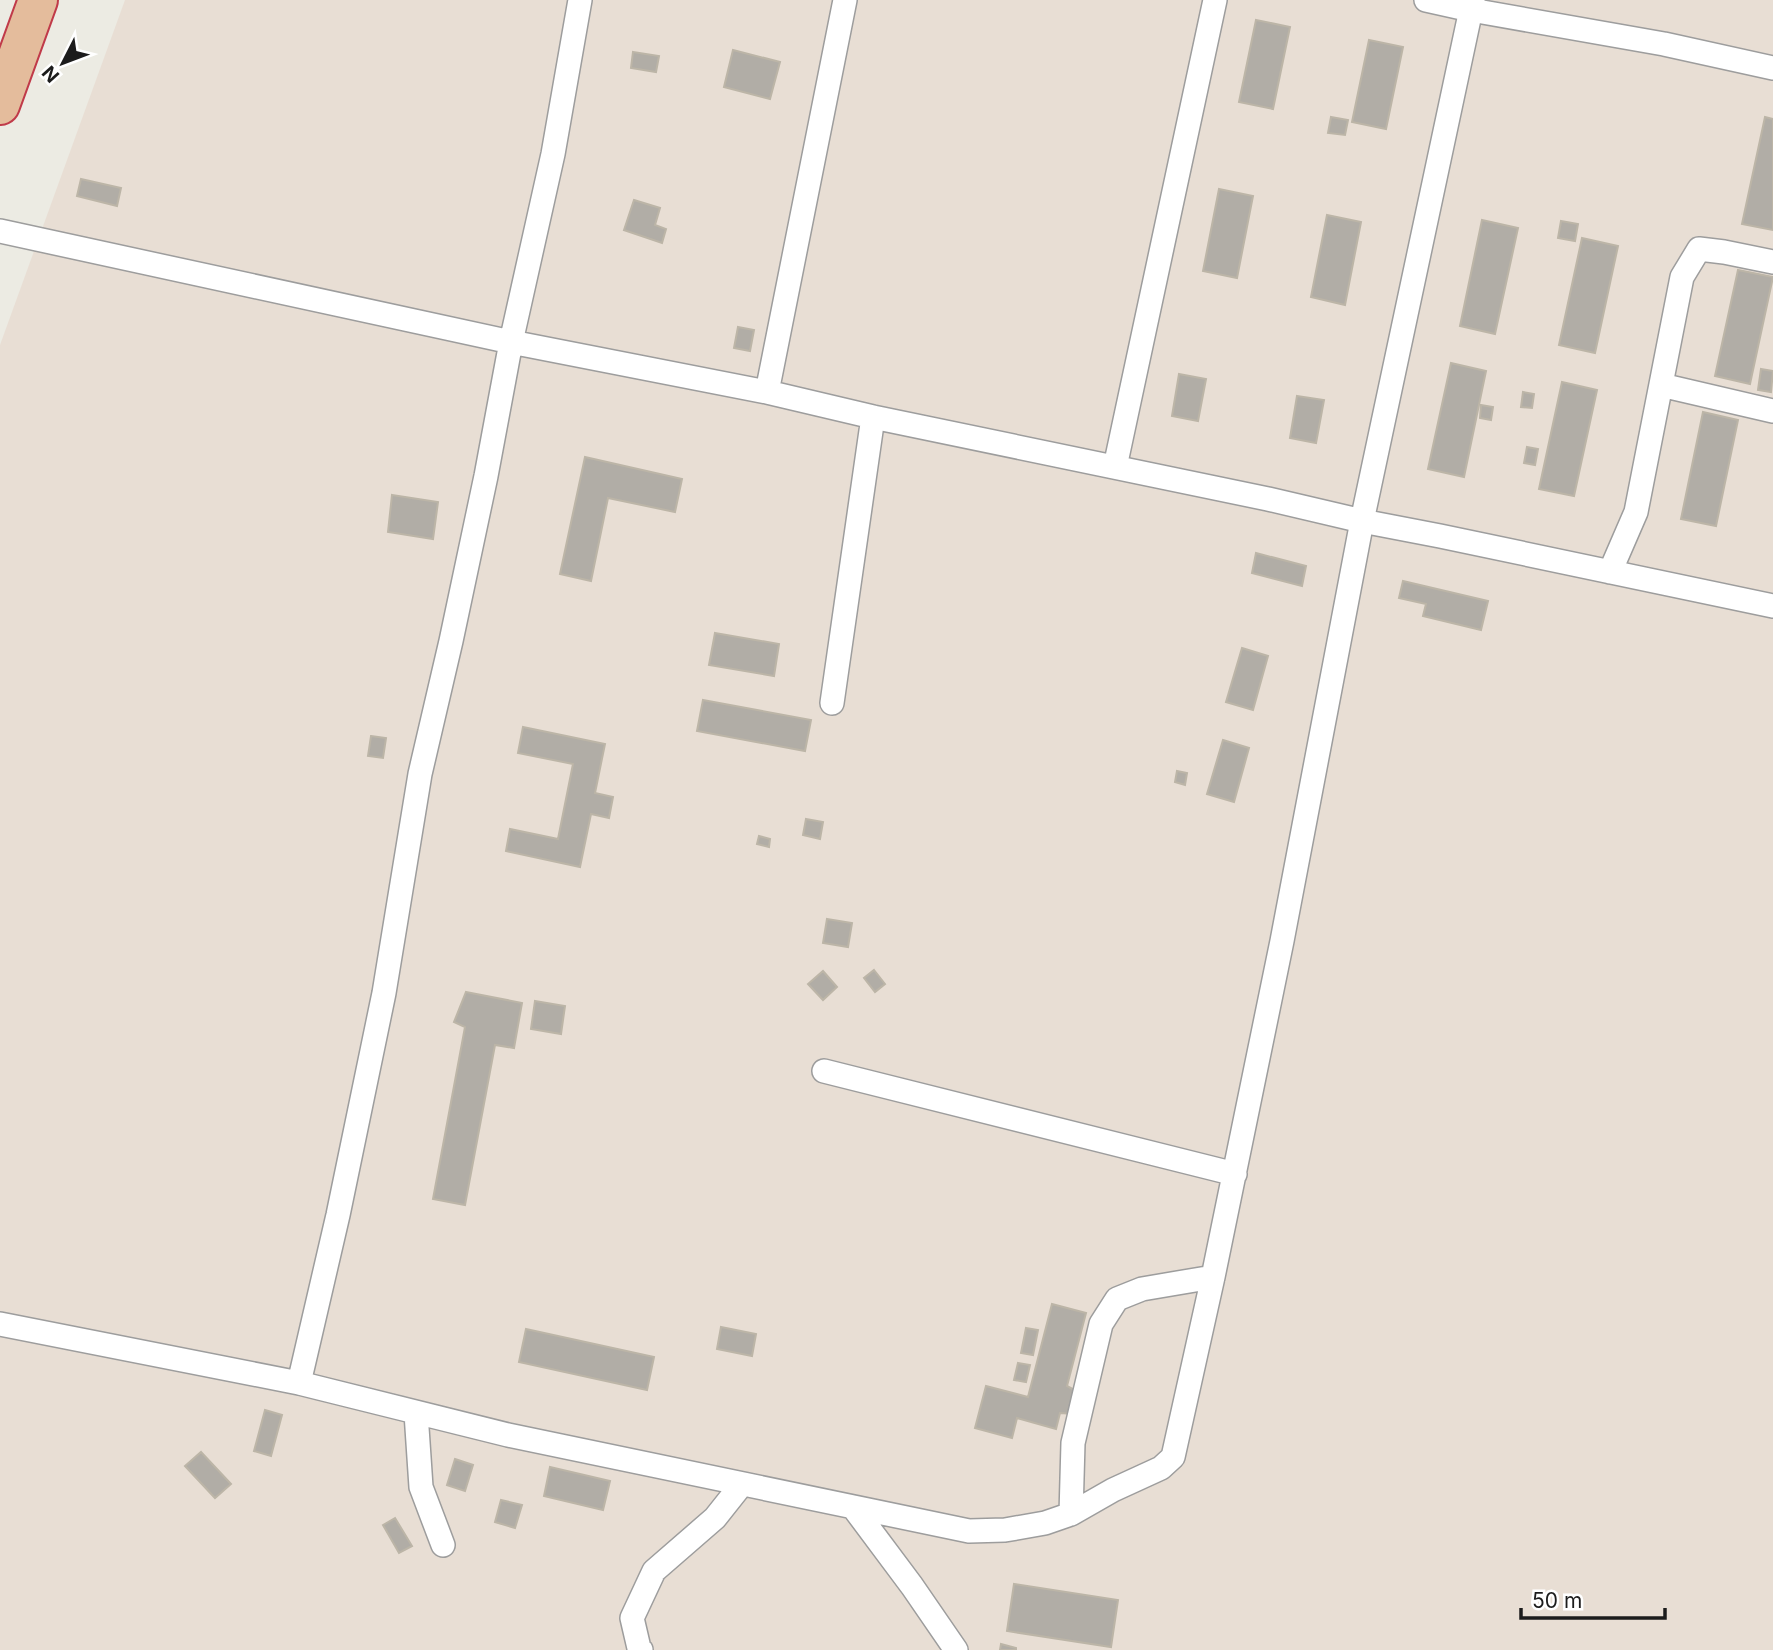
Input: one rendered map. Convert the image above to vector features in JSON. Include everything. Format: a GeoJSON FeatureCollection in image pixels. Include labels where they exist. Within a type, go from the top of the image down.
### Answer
{"type":"FeatureCollection","features":[{"type":"Feature","properties":{"kind":"highway"},"geometry":{"type":"LineString","coordinates":[[0,105],[38,0]]}},
{"type":"Feature","properties":{"kind":"street"},"geometry":{"type":"LineString","coordinates":[[299,1383],[338,1215],[381,1006],[420,774],[459,603],[511,342],[553,153],[580,0]]}},
{"type":"Feature","properties":{"kind":"street"},"geometry":{"type":"LineString","coordinates":[[767,392],[845,0]]}},
{"type":"Feature","properties":{"kind":"street"},"geometry":{"type":"LineString","coordinates":[[1115,467],[1215,0]]}},
{"type":"Feature","properties":{"kind":"street"},"geometry":{"type":"LineString","coordinates":[[1426,0],[1472,5],[1773,68]]}},
{"type":"Feature","properties":{"kind":"street"},"geometry":{"type":"LineString","coordinates":[[0,1324],[299,1383],[508,1435],[969,1531],[1005,1530],[1045,1523],[1072,1514],[1113,1490],[1161,1468],[1173,1457],[1235,1174],[1362,521],[1472,5]]}},
{"type":"Feature","properties":{"kind":"street"},"geometry":{"type":"LineString","coordinates":[[0,231],[511,342],[767,392],[873,417],[1773,606]]}},
{"type":"Feature","properties":{"kind":"street"},"geometry":{"type":"LineString","coordinates":[[1610,572],[1636,512],[1682,277],[1699,249],[1773,262]]}},
{"type":"Feature","properties":{"kind":"street"},"geometry":{"type":"LineString","coordinates":[[1661,385],[1773,411]]}},
{"type":"Feature","properties":{"kind":"street"},"geometry":{"type":"LineString","coordinates":[[832,704],[873,417]]}},
{"type":"Feature","properties":{"kind":"street"},"geometry":{"type":"LineString","coordinates":[[824,1071],[1235,1174]]}},
{"type":"Feature","properties":{"kind":"street"},"geometry":{"type":"LineString","coordinates":[[1072,1514],[1073,1443],[1101,1324],[1116,1299],[1142,1289],[1213,1277]]}},
{"type":"Feature","properties":{"kind":"street"},"geometry":{"type":"LineString","coordinates":[[416,1413],[421,1488],[443,1545]]}},
{"type":"Feature","properties":{"kind":"street"},"geometry":{"type":"LineString","coordinates":[[641,1650],[632,1618],[654,1571],[715,1518],[742,1484]]}},
{"type":"Feature","properties":{"kind":"street"},"geometry":{"type":"LineString","coordinates":[[853,1507],[956,1650]]}},
{"type":"Feature","properties":{"kind":"shaded area"},"geometry":{"type":"Polygon","coordinates":[[[125,0],[1773,0],[1773,1650],[0,1650],[0,345],[125,0]]]}},
{"type":"Feature","properties":{"kind":"building"},"geometry":{"type":"Polygon","coordinates":[[[1256,20],[1290,27],[1273,109],[1239,102],[1256,20]]]}},
{"type":"Feature","properties":{"kind":"building"},"geometry":{"type":"Polygon","coordinates":[[[1369,40],[1403,47],[1386,129],[1352,122],[1369,40]]]}},
{"type":"Feature","properties":{"kind":"building"},"geometry":{"type":"Polygon","coordinates":[[[733,50],[780,62],[770,99],[724,87],[733,50]]]}},
{"type":"Feature","properties":{"kind":"building"},"geometry":{"type":"Polygon","coordinates":[[[633,52],[659,56],[656,72],[631,68],[633,52]]]}},
{"type":"Feature","properties":{"kind":"building"},"geometry":{"type":"Polygon","coordinates":[[[1331,117],[1348,120],[1345,135],[1328,133],[1331,117]]]}},
{"type":"Feature","properties":{"kind":"building"},"geometry":{"type":"Polygon","coordinates":[[[1765,117],[1773,119],[1773,230],[1742,224],[1765,117]]]}},
{"type":"Feature","properties":{"kind":"building"},"geometry":{"type":"Polygon","coordinates":[[[81,179],[121,188],[117,206],[77,196],[81,179]]]}},
{"type":"Feature","properties":{"kind":"building"},"geometry":{"type":"Polygon","coordinates":[[[1219,189],[1253,196],[1237,278],[1203,271],[1219,189]]]}},
{"type":"Feature","properties":{"kind":"building"},"geometry":{"type":"Polygon","coordinates":[[[634,200],[660,208],[655,225],[666,229],[662,243],[624,230],[634,200]]]}},
{"type":"Feature","properties":{"kind":"building"},"geometry":{"type":"Polygon","coordinates":[[[1327,215],[1361,222],[1345,305],[1311,297],[1327,215]]]}},
{"type":"Feature","properties":{"kind":"building"},"geometry":{"type":"Polygon","coordinates":[[[1482,220],[1518,228],[1495,334],[1460,326],[1482,220]]]}},
{"type":"Feature","properties":{"kind":"building"},"geometry":{"type":"Polygon","coordinates":[[[1561,221],[1578,224],[1575,241],[1558,238],[1561,221]]]}},
{"type":"Feature","properties":{"kind":"building"},"geometry":{"type":"Polygon","coordinates":[[[1582,238],[1618,246],[1595,353],[1559,345],[1582,238]]]}},
{"type":"Feature","properties":{"kind":"building"},"geometry":{"type":"Polygon","coordinates":[[[1738,270],[1773,277],[1750,384],[1715,376],[1738,270]]]}},
{"type":"Feature","properties":{"kind":"building"},"geometry":{"type":"Polygon","coordinates":[[[738,327],[754,330],[750,351],[734,348],[738,327]]]}},
{"type":"Feature","properties":{"kind":"building"},"geometry":{"type":"Polygon","coordinates":[[[1451,363],[1486,371],[1464,477],[1428,469],[1451,363]]]}},
{"type":"Feature","properties":{"kind":"building"},"geometry":{"type":"Polygon","coordinates":[[[1761,369],[1773,371],[1771,392],[1758,390],[1761,369]]]}},
{"type":"Feature","properties":{"kind":"building"},"geometry":{"type":"Polygon","coordinates":[[[1179,374],[1206,379],[1198,421],[1172,416],[1179,374]]]}},
{"type":"Feature","properties":{"kind":"building"},"geometry":{"type":"Polygon","coordinates":[[[1562,382],[1597,390],[1574,496],[1539,489],[1562,382]]]}},
{"type":"Feature","properties":{"kind":"building"},"geometry":{"type":"Polygon","coordinates":[[[1523,392],[1534,394],[1532,408],[1521,407],[1523,392]]]}},
{"type":"Feature","properties":{"kind":"building"},"geometry":{"type":"Polygon","coordinates":[[[1297,396],[1324,400],[1316,443],[1290,438],[1297,396]]]}},
{"type":"Feature","properties":{"kind":"building"},"geometry":{"type":"Polygon","coordinates":[[[1481,405],[1493,407],[1491,420],[1480,418],[1481,405]]]}},
{"type":"Feature","properties":{"kind":"building"},"geometry":{"type":"Polygon","coordinates":[[[1703,412],[1738,420],[1716,526],[1681,519],[1703,412]]]}},
{"type":"Feature","properties":{"kind":"building"},"geometry":{"type":"Polygon","coordinates":[[[1527,447],[1538,449],[1535,465],[1524,463],[1527,447]]]}},
{"type":"Feature","properties":{"kind":"building"},"geometry":{"type":"Polygon","coordinates":[[[585,457],[682,479],[675,512],[608,498],[591,581],[560,574],[585,457]]]}},
{"type":"Feature","properties":{"kind":"building"},"geometry":{"type":"Polygon","coordinates":[[[392,495],[438,502],[433,539],[388,532],[392,495]]]}},
{"type":"Feature","properties":{"kind":"building"},"geometry":{"type":"Polygon","coordinates":[[[1256,553],[1306,566],[1302,586],[1252,573],[1256,553]]]}},
{"type":"Feature","properties":{"kind":"building"},"geometry":{"type":"Polygon","coordinates":[[[1403,581],[1488,601],[1481,630],[1423,616],[1426,604],[1399,598],[1403,581]]]}},
{"type":"Feature","properties":{"kind":"building"},"geometry":{"type":"Polygon","coordinates":[[[715,633],[779,644],[774,676],[709,665],[715,633]]]}},
{"type":"Feature","properties":{"kind":"building"},"geometry":{"type":"Polygon","coordinates":[[[1242,648],[1268,656],[1253,710],[1226,702],[1242,648]]]}},
{"type":"Feature","properties":{"kind":"building"},"geometry":{"type":"Polygon","coordinates":[[[703,700],[811,720],[805,751],[697,731],[703,700]]]}},
{"type":"Feature","properties":{"kind":"building"},"geometry":{"type":"Polygon","coordinates":[[[523,727],[605,744],[595,793],[613,797],[609,818],[591,814],[580,867],[506,851],[510,829],[558,839],[573,764],[518,753],[523,727]]]}},
{"type":"Feature","properties":{"kind":"building"},"geometry":{"type":"Polygon","coordinates":[[[371,736],[386,738],[383,758],[368,756],[371,736]]]}},
{"type":"Feature","properties":{"kind":"building"},"geometry":{"type":"Polygon","coordinates":[[[1223,740],[1249,748],[1234,802],[1207,794],[1223,740]]]}},
{"type":"Feature","properties":{"kind":"building"},"geometry":{"type":"Polygon","coordinates":[[[1177,771],[1187,773],[1185,785],[1175,782],[1177,771]]]}},
{"type":"Feature","properties":{"kind":"building"},"geometry":{"type":"Polygon","coordinates":[[[806,819],[823,822],[820,839],[803,835],[806,819]]]}},
{"type":"Feature","properties":{"kind":"building"},"geometry":{"type":"Polygon","coordinates":[[[759,836],[770,839],[769,847],[757,844],[759,836]]]}},
{"type":"Feature","properties":{"kind":"building"},"geometry":{"type":"Polygon","coordinates":[[[827,919],[852,923],[848,947],[823,943],[827,919]]]}},
{"type":"Feature","properties":{"kind":"building"},"geometry":{"type":"Polygon","coordinates":[[[874,970],[885,984],[875,992],[864,978],[874,970]]]}},
{"type":"Feature","properties":{"kind":"building"},"geometry":{"type":"Polygon","coordinates":[[[823,971],[837,987],[823,1000],[808,984],[823,971]]]}},
{"type":"Feature","properties":{"kind":"building"},"geometry":{"type":"Polygon","coordinates":[[[466,992],[522,1003],[514,1048],[495,1045],[465,1205],[433,1199],[465,1027],[454,1022],[466,992]]]}},
{"type":"Feature","properties":{"kind":"building"},"geometry":{"type":"Polygon","coordinates":[[[535,1001],[565,1006],[561,1034],[531,1029],[535,1001]]]}},
{"type":"Feature","properties":{"kind":"building"},"geometry":{"type":"Polygon","coordinates":[[[1052,1304],[1086,1313],[1067,1386],[1080,1393],[1074,1414],[1060,1413],[1056,1429],[1017,1418],[1012,1438],[975,1428],[986,1386],[1028,1397],[1052,1304]]]}},
{"type":"Feature","properties":{"kind":"building"},"geometry":{"type":"Polygon","coordinates":[[[721,1327],[756,1334],[752,1356],[717,1349],[721,1327]]]}},
{"type":"Feature","properties":{"kind":"building"},"geometry":{"type":"Polygon","coordinates":[[[1026,1328],[1038,1330],[1033,1355],[1021,1353],[1026,1328]]]}},
{"type":"Feature","properties":{"kind":"building"},"geometry":{"type":"Polygon","coordinates":[[[526,1329],[654,1357],[647,1390],[519,1362],[526,1329]]]}},
{"type":"Feature","properties":{"kind":"building"},"geometry":{"type":"Polygon","coordinates":[[[1018,1363],[1030,1365],[1026,1382],[1014,1380],[1018,1363]]]}},
{"type":"Feature","properties":{"kind":"building"},"geometry":{"type":"Polygon","coordinates":[[[265,1410],[282,1415],[271,1456],[254,1451],[265,1410]]]}},
{"type":"Feature","properties":{"kind":"building"},"geometry":{"type":"Polygon","coordinates":[[[201,1452],[231,1484],[215,1498],[185,1466],[201,1452]]]}},
{"type":"Feature","properties":{"kind":"building"},"geometry":{"type":"Polygon","coordinates":[[[455,1459],[473,1465],[465,1491],[447,1485],[455,1459]]]}},
{"type":"Feature","properties":{"kind":"building"},"geometry":{"type":"Polygon","coordinates":[[[550,1467],[610,1481],[603,1510],[544,1496],[550,1467]]]}},
{"type":"Feature","properties":{"kind":"building"},"geometry":{"type":"Polygon","coordinates":[[[501,1500],[522,1505],[515,1528],[495,1522],[501,1500]]]}},
{"type":"Feature","properties":{"kind":"building"},"geometry":{"type":"Polygon","coordinates":[[[395,1518],[412,1546],[399,1553],[383,1525],[395,1518]]]}},
{"type":"Feature","properties":{"kind":"building"},"geometry":{"type":"Polygon","coordinates":[[[1014,1584],[1118,1600],[1111,1647],[1007,1631],[1014,1584]]]}},
{"type":"Feature","properties":{"kind":"building"},"geometry":{"type":"Polygon","coordinates":[[[1001,1644],[1016,1648],[1016,1650],[1000,1650],[1001,1644]]]}}]}
